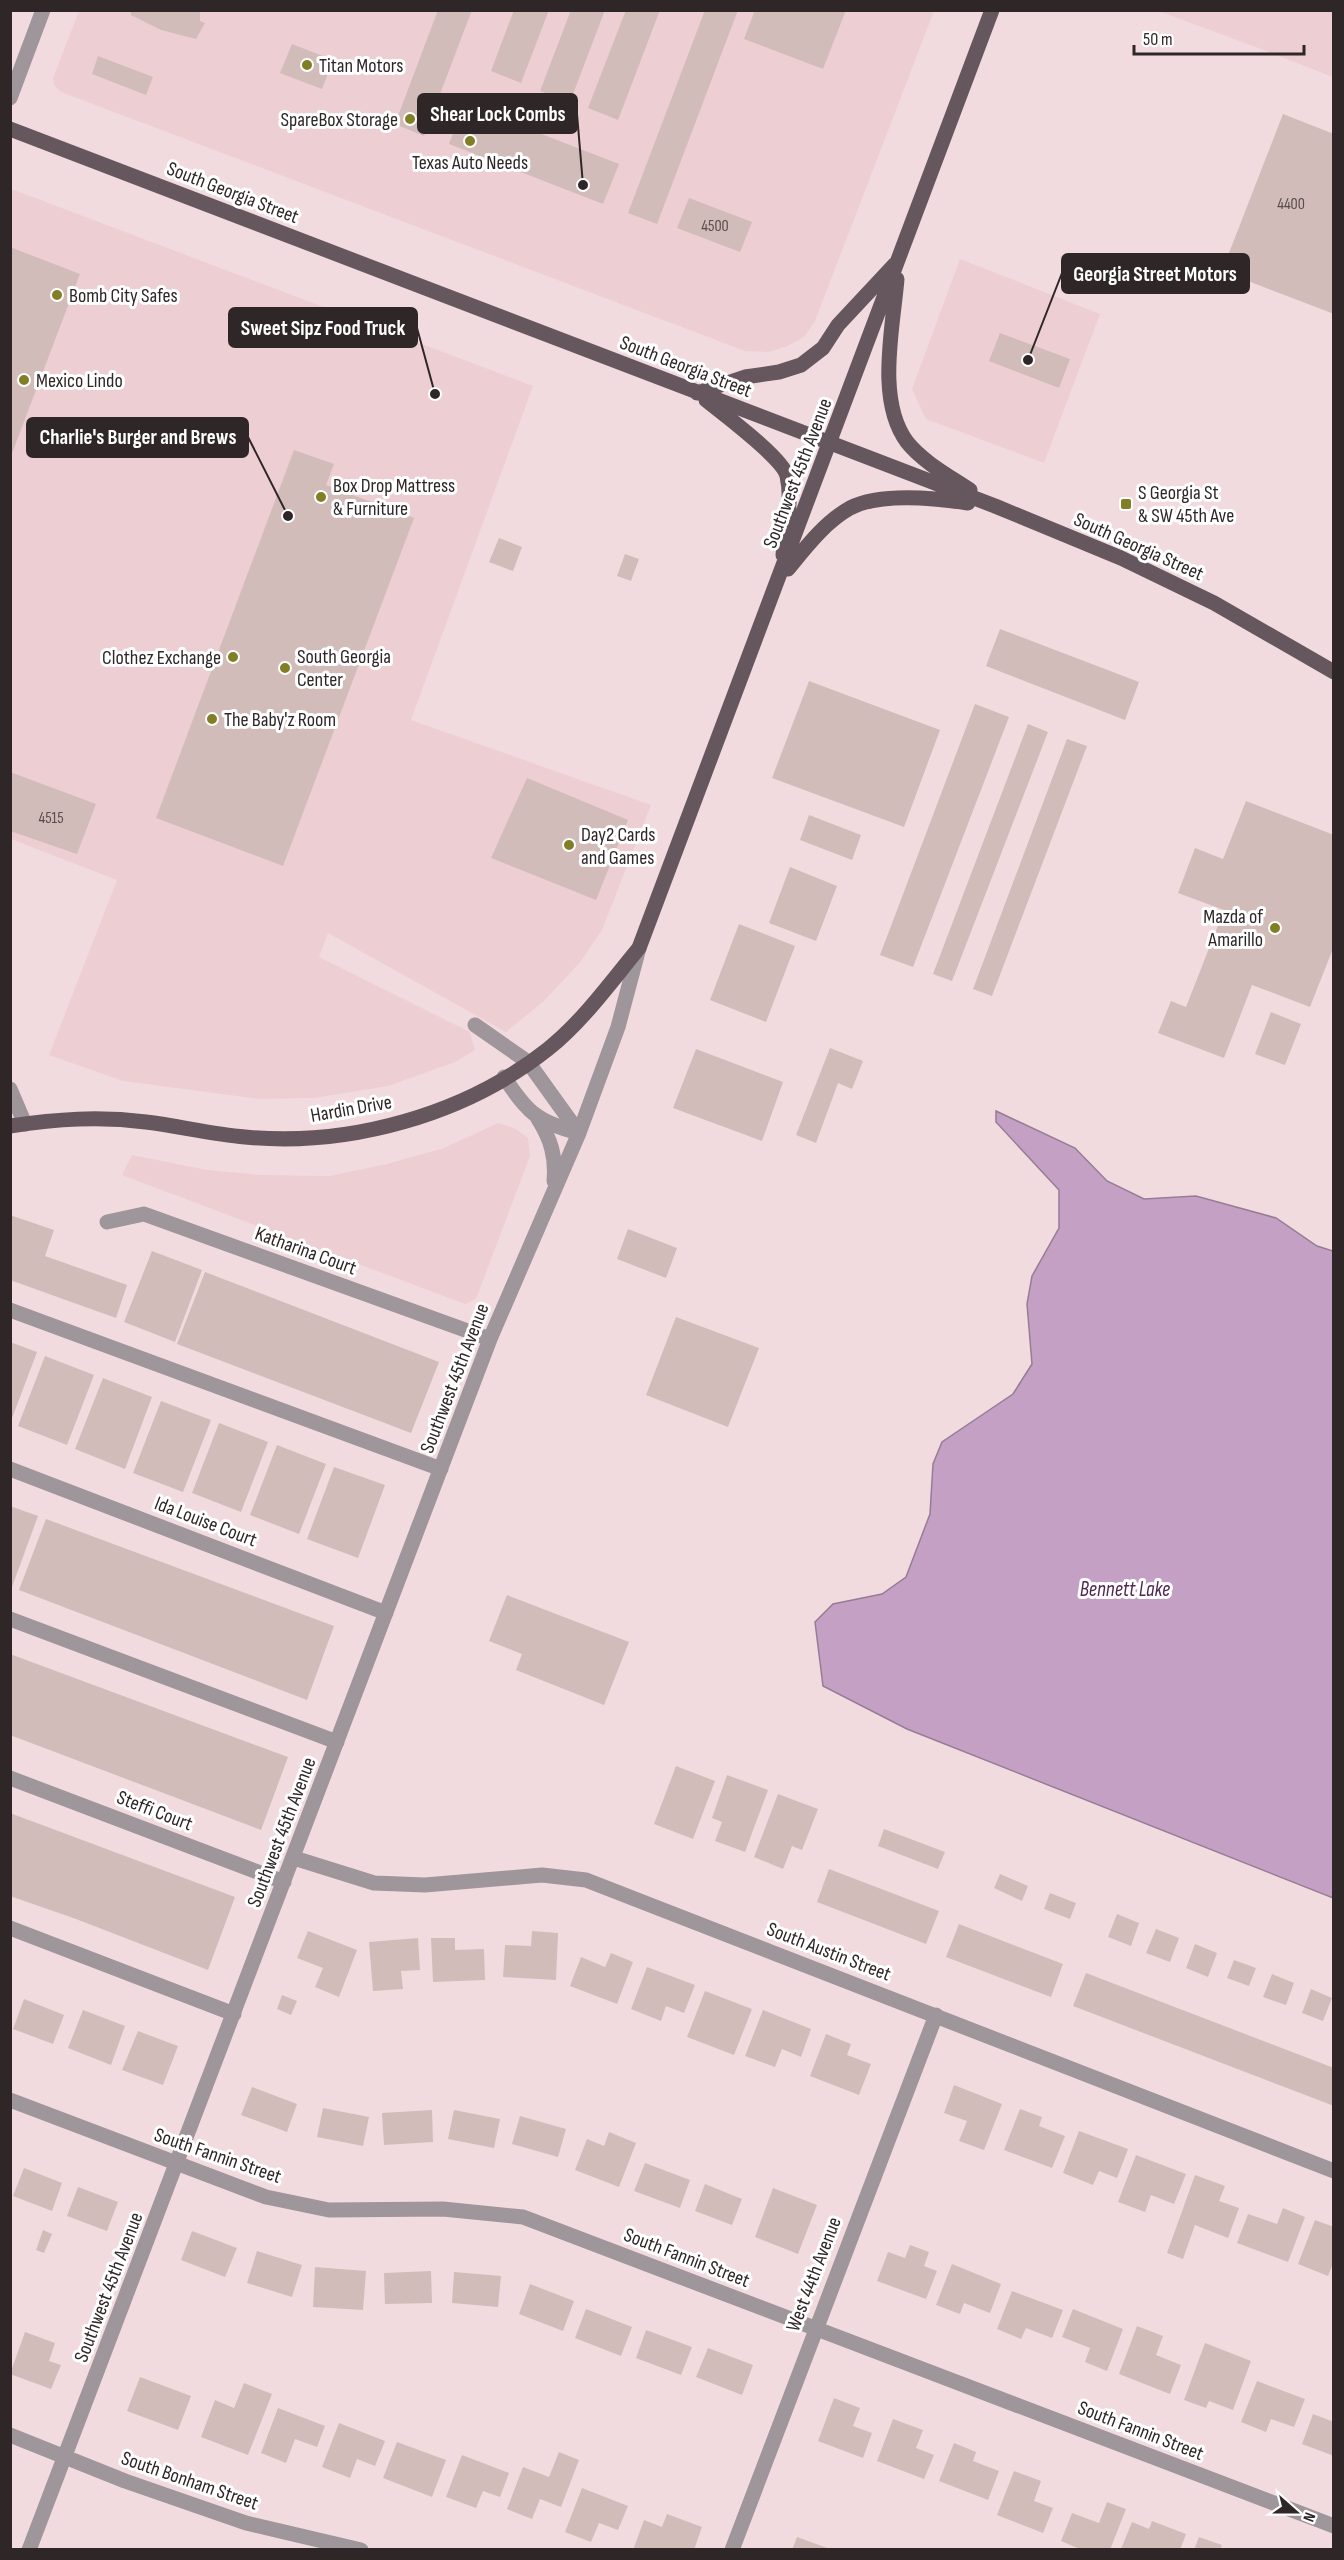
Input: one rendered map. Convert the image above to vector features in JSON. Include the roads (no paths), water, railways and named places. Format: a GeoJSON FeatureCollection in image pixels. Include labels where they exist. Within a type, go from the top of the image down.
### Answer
{"type":"FeatureCollection","features":[{"type":"Feature","properties":{"kind":"main road","name":"Southwest 45th Avenue"},"geometry":{"type":"LineString","coordinates":[[639,948],[831,444],[992,10]]}},
{"type":"Feature","properties":{"kind":"main road","name":"South Georgia Street"},"geometry":{"type":"LineString","coordinates":[[10,129],[995,506],[1121,558],[1214,603],[1334,672]]}},
{"type":"Feature","properties":{"kind":"main road"},"geometry":{"type":"LineString","coordinates":[[697,393],[745,377],[779,372],[801,365],[823,348],[837,325],[899,260]]}},
{"type":"Feature","properties":{"kind":"main road"},"geometry":{"type":"LineString","coordinates":[[899,260],[890,370],[890,399],[894,416],[908,443],[922,456],[995,506]]}},
{"type":"Feature","properties":{"kind":"main road"},"geometry":{"type":"LineString","coordinates":[[697,393],[772,455],[787,474],[789,497],[780,578]]}},
{"type":"Feature","properties":{"kind":"main road"},"geometry":{"type":"LineString","coordinates":[[780,578],[817,534],[851,507],[880,500],[930,498],[995,506]]}},
{"type":"Feature","properties":{"kind":"main road","name":"Hardin Drive"},"geometry":{"type":"LineString","coordinates":[[18,1125],[64,1118],[120,1119],[246,1137],[299,1138],[390,1125],[443,1108],[484,1089],[547,1049],[582,1016],[639,948]]}},
{"type":"Feature","properties":{"kind":"street"},"geometry":{"type":"LineString","coordinates":[[10,98],[44,10]]}},
{"type":"Feature","properties":{"kind":"street","name":"Southwest 45th Avenue"},"geometry":{"type":"LineString","coordinates":[[29,2550],[490,1339],[579,1133],[618,1028],[639,948]]}},
{"type":"Feature","properties":{"kind":"street"},"geometry":{"type":"LineString","coordinates":[[475,1025],[528,1062],[579,1133]]}},
{"type":"Feature","properties":{"kind":"street"},"geometry":{"type":"LineString","coordinates":[[504,1077],[523,1106],[538,1119],[552,1126],[579,1133]]}},
{"type":"Feature","properties":{"kind":"street"},"geometry":{"type":"LineString","coordinates":[[10,1089],[18,1125]]}},
{"type":"Feature","properties":{"kind":"street"},"geometry":{"type":"LineString","coordinates":[[538,1119],[552,1143],[555,1161],[549,1202]]}},
{"type":"Feature","properties":{"kind":"street","name":"Katharina Court"},"geometry":{"type":"LineString","coordinates":[[107,1222],[144,1214],[490,1339]]}},
{"type":"Feature","properties":{"kind":"street"},"geometry":{"type":"LineString","coordinates":[[10,1310],[441,1470]]}},
{"type":"Feature","properties":{"kind":"street","name":"Ida Louise Court"},"geometry":{"type":"LineString","coordinates":[[10,1469],[386,1613]]}},
{"type":"Feature","properties":{"kind":"street"},"geometry":{"type":"LineString","coordinates":[[10,1619],[337,1742]]}},
{"type":"Feature","properties":{"kind":"street","name":"Steffi Court"},"geometry":{"type":"LineString","coordinates":[[10,1778],[284,1882]]}},
{"type":"Feature","properties":{"kind":"street","name":"South Austin Street"},"geometry":{"type":"LineString","coordinates":[[294,1858],[374,1883],[425,1885],[542,1875],[586,1880],[936,2014],[1334,2171]]}},
{"type":"Feature","properties":{"kind":"street"},"geometry":{"type":"LineString","coordinates":[[10,1928],[234,2014]]}},
{"type":"Feature","properties":{"kind":"street","name":"West 44th Avenue"},"geometry":{"type":"LineString","coordinates":[[732,2550],[936,2014]]}},
{"type":"Feature","properties":{"kind":"street","name":"South Fannin Street"},"geometry":{"type":"LineString","coordinates":[[10,2100],[266,2197],[329,2210],[443,2209],[524,2217],[1334,2526]]}},
{"type":"Feature","properties":{"kind":"street","name":"South Bonham Street"},"geometry":{"type":"LineString","coordinates":[[10,2435],[125,2481],[246,2523],[361,2550]]}},
{"type":"Feature","properties":{"kind":"water","name":"Bennett Lake"},"geometry":{"type":"Polygon","coordinates":[[[996,1111],[1075,1148],[1107,1181],[1144,1199],[1196,1196],[1276,1218],[1317,1246],[1333,1251],[1333,1898],[907,1729],[823,1686],[815,1622],[833,1604],[882,1594],[906,1577],[930,1514],[933,1464],[942,1442],[1013,1394],[1032,1364],[1027,1304],[1032,1276],[1059,1228],[1059,1190],[996,1122],[996,1111]]]}},
{"type":"Feature","properties":{"kind":"place","name":"Titan Motors"},"geometry":{"type":"Point","coordinates":[307,65]}},
{"type":"Feature","properties":{"kind":"place","name":"SpareBox Storage"},"geometry":{"type":"Point","coordinates":[410,119]}},
{"type":"Feature","properties":{"kind":"place","name":"Texas Auto Needs"},"geometry":{"type":"Point","coordinates":[470,141]}},
{"type":"Feature","properties":{"kind":"place","name":"Shear Lock Combs"},"geometry":{"type":"Point","coordinates":[583,185]}},
{"type":"Feature","properties":{"kind":"place","name":"Bomb City Safes"},"geometry":{"type":"Point","coordinates":[57,295]}},
{"type":"Feature","properties":{"kind":"place","name":"Georgia Street Motors"},"geometry":{"type":"Point","coordinates":[1028,360]}},
{"type":"Feature","properties":{"kind":"place","name":"Mexico Lindo"},"geometry":{"type":"Point","coordinates":[24,380]}},
{"type":"Feature","properties":{"kind":"place","name":"Sweet Sipz Food Truck"},"geometry":{"type":"Point","coordinates":[435,394]}},
{"type":"Feature","properties":{"kind":"place","name":"Box Drop Mattress & Furniture"},"geometry":{"type":"Point","coordinates":[321,497]}},
{"type":"Feature","properties":{"kind":"place","name":"S Georgia St & SW 45th Ave"},"geometry":{"type":"Point","coordinates":[1126,504]}},
{"type":"Feature","properties":{"kind":"place","name":"Charlie's Burger and Brews"},"geometry":{"type":"Point","coordinates":[288,516]}},
{"type":"Feature","properties":{"kind":"place","name":"Clothez Exchange"},"geometry":{"type":"Point","coordinates":[233,657]}},
{"type":"Feature","properties":{"kind":"place","name":"South Georgia Center"},"geometry":{"type":"Point","coordinates":[285,668]}},
{"type":"Feature","properties":{"kind":"place","name":"The Baby'z Room"},"geometry":{"type":"Point","coordinates":[212,719]}},
{"type":"Feature","properties":{"kind":"place","name":"Day2 Cards and Games"},"geometry":{"type":"Point","coordinates":[569,845]}},
{"type":"Feature","properties":{"kind":"place","name":"Mazda of Amarillo"},"geometry":{"type":"Point","coordinates":[1275,928]}}]}
